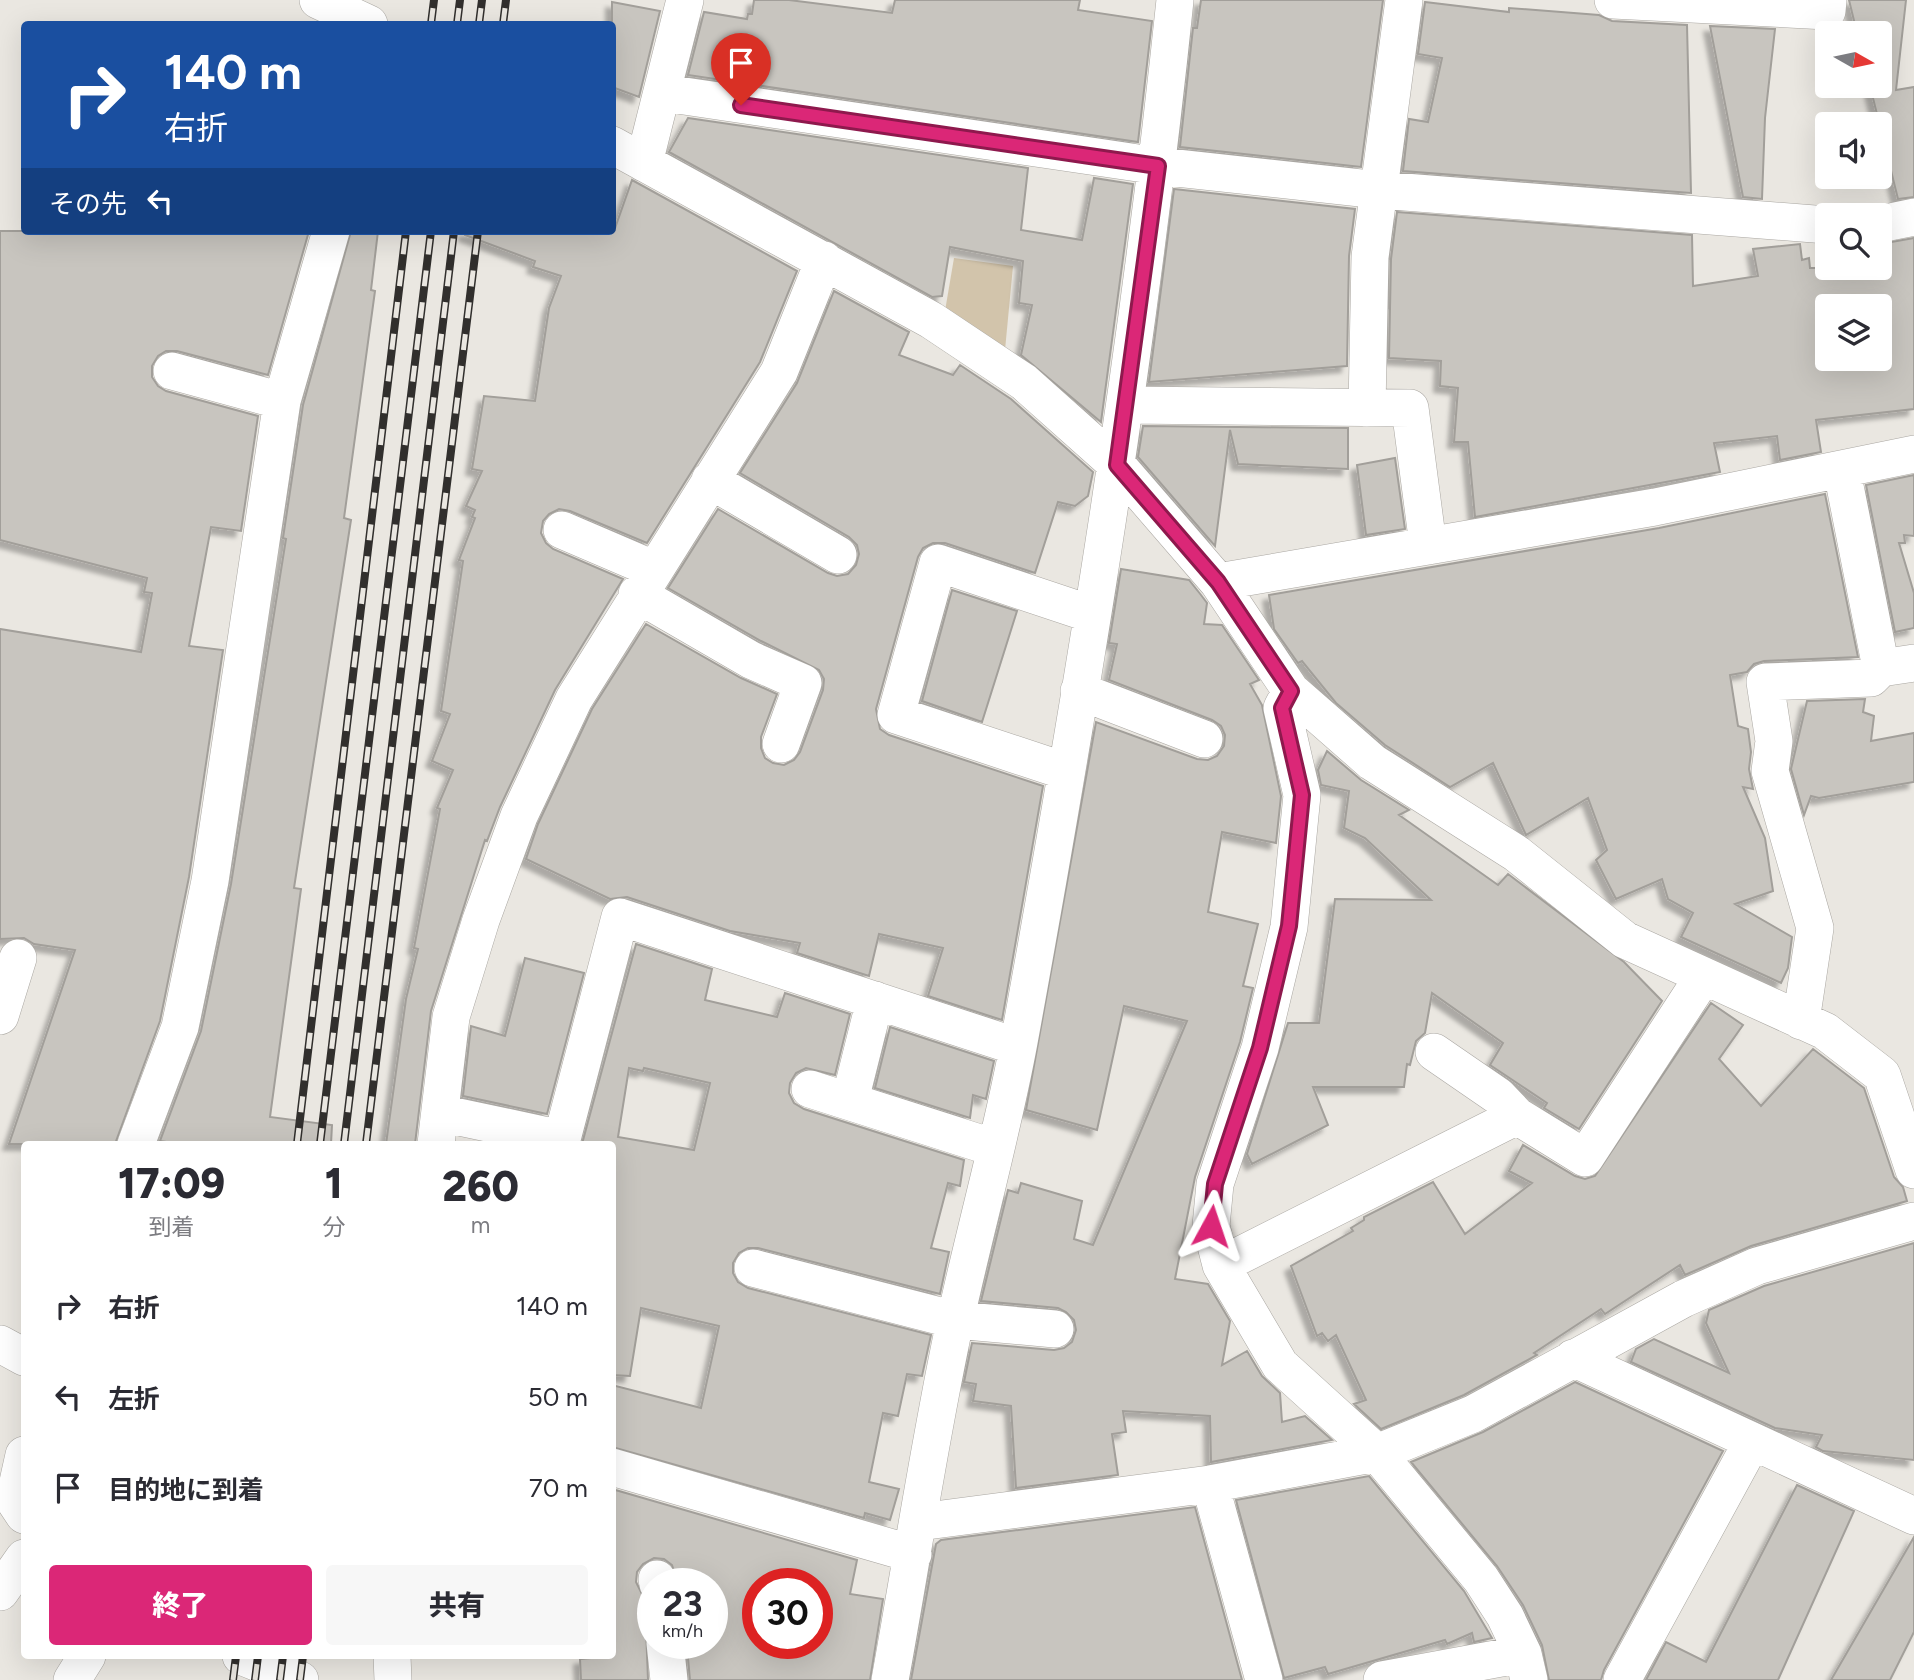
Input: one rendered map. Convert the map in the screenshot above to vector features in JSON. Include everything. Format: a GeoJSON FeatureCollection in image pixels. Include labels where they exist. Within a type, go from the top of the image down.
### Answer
{"type":"FeatureCollection","features":[{"type":"Feature","properties":{"kind":"street"},"geometry":{"type":"LineString","coordinates":[[318,0],[363,21]]}},
{"type":"Feature","properties":{"kind":"street"},"geometry":{"type":"LineString","coordinates":[[644,163],[664,93],[685,0]]}},
{"type":"Feature","properties":{"kind":"street"},"geometry":{"type":"LineString","coordinates":[[890,1680],[955,1320],[1018,1047],[1079,691],[1126,405],[1158,166],[1175,0]]}},
{"type":"Feature","properties":{"kind":"street"},"geometry":{"type":"LineString","coordinates":[[1367,408],[1370,257],[1404,0]]}},
{"type":"Feature","properties":{"kind":"street"},"geometry":{"type":"LineString","coordinates":[[1613,0],[1827,12],[1828,0]]}},
{"type":"Feature","properties":{"kind":"street"},"geometry":{"type":"LineString","coordinates":[[664,93],[1158,166],[1378,190],[1815,224]]}},
{"type":"Feature","properties":{"kind":"street"},"geometry":{"type":"LineString","coordinates":[[616,147],[931,320],[1024,382],[1117,465],[1218,582],[1291,691],[1371,762],[1517,855],[1625,940],[1825,1031],[1882,1075],[1914,1170]]}},
{"type":"Feature","properties":{"kind":"street"},"geometry":{"type":"LineString","coordinates":[[1892,222],[1914,217]]}},
{"type":"Feature","properties":{"kind":"street"},"geometry":{"type":"LineString","coordinates":[[137,1141],[180,1027],[210,881],[282,401],[330,235]]}},
{"type":"Feature","properties":{"kind":"street"},"geometry":{"type":"LineString","coordinates":[[824,260],[779,372],[574,699],[519,816],[481,920],[451,1017],[438,1129],[562,1139],[620,917],[1018,1047]]}},
{"type":"Feature","properties":{"kind":"street"},"geometry":{"type":"LineString","coordinates":[[172,371],[282,401]]}},
{"type":"Feature","properties":{"kind":"street"},"geometry":{"type":"LineString","coordinates":[[1126,405],[1410,408],[1427,545]]}},
{"type":"Feature","properties":{"kind":"street"},"geometry":{"type":"LineString","coordinates":[[1218,582],[1656,507],[1842,471],[1914,454]]}},
{"type":"Feature","properties":{"kind":"street"},"geometry":{"type":"LineString","coordinates":[[1801,1021],[1815,928],[1770,771],[1774,741],[1766,682],[1871,678],[1898,666],[1842,471]]}},
{"type":"Feature","properties":{"kind":"street"},"geometry":{"type":"LineString","coordinates":[[710,480],[838,555]]}},
{"type":"Feature","properties":{"kind":"street"},"geometry":{"type":"LineString","coordinates":[[562,530],[645,582],[751,660],[803,683],[781,744]]}},
{"type":"Feature","properties":{"kind":"street"},"geometry":{"type":"LineString","coordinates":[[1065,771],[897,715],[937,563],[1091,614]]}},
{"type":"Feature","properties":{"kind":"street"},"geometry":{"type":"LineString","coordinates":[[1079,691],[1203,739]]}},
{"type":"Feature","properties":{"kind":"street"},"geometry":{"type":"LineString","coordinates":[[1291,691],[1282,708],[1302,795],[1289,926],[1260,1048],[1215,1184],[1211,1226],[1221,1265],[1280,1365],[1377,1453],[1481,1579],[1505,1616],[1526,1667],[1382,1680]]}},
{"type":"Feature","properties":{"kind":"street"},"geometry":{"type":"LineString","coordinates":[[0,1016],[18,958]]}},
{"type":"Feature","properties":{"kind":"street"},"geometry":{"type":"LineString","coordinates":[[1434,1052],[1497,1096],[1517,1116],[1585,1158],[1703,977]]}},
{"type":"Feature","properties":{"kind":"street"},"geometry":{"type":"LineString","coordinates":[[850,1100],[875,1000]]}},
{"type":"Feature","properties":{"kind":"street"},"geometry":{"type":"LineString","coordinates":[[810,1089],[995,1148]]}},
{"type":"Feature","properties":{"kind":"street"},"geometry":{"type":"LineString","coordinates":[[1221,1265],[1517,1116]]}},
{"type":"Feature","properties":{"kind":"street"},"geometry":{"type":"LineString","coordinates":[[616,1468],[916,1538],[1377,1453],[1473,1414],[1683,1299],[1757,1266],[1914,1221]]}},
{"type":"Feature","properties":{"kind":"street"},"geometry":{"type":"LineString","coordinates":[[753,1268],[955,1320],[1055,1329]]}},
{"type":"Feature","properties":{"kind":"street"},"geometry":{"type":"LineString","coordinates":[[0,1344],[21,1355]]}},
{"type":"Feature","properties":{"kind":"street"},"geometry":{"type":"LineString","coordinates":[[1573,1358],[1914,1516]]}},
{"type":"Feature","properties":{"kind":"street"},"geometry":{"type":"LineString","coordinates":[[1622,1680],[1752,1442]]}},
{"type":"Feature","properties":{"kind":"street"},"geometry":{"type":"LineString","coordinates":[[13,1507],[21,1469]]}},
{"type":"Feature","properties":{"kind":"street"},"geometry":{"type":"LineString","coordinates":[[1210,1484],[1264,1680]]}},
{"type":"Feature","properties":{"kind":"street"},"geometry":{"type":"LineString","coordinates":[[0,1592],[21,1562]]}},
{"type":"Feature","properties":{"kind":"street"},"geometry":{"type":"LineString","coordinates":[[72,1680],[85,1659]]}},
{"type":"Feature","properties":{"kind":"street"},"geometry":{"type":"LineString","coordinates":[[248,1659],[300,1680]]}},
{"type":"Feature","properties":{"kind":"street"},"geometry":{"type":"LineString","coordinates":[[392,1659],[393,1680]]}},
{"type":"Feature","properties":{"kind":"street"},"geometry":{"type":"LineString","coordinates":[[667,1659],[669,1680]]}},
{"type":"Feature","properties":{"kind":"shaded area"},"geometry":{"type":"Polygon","coordinates":[[[954,258],[1013,266],[1005,350],[945,311],[954,258]]]}},
{"type":"Feature","properties":{"kind":"building"},"geometry":{"type":"Polygon","coordinates":[[[754,0],[789,0],[892,13],[895,0],[1080,0],[1078,10],[1152,21],[1138,142],[688,75],[704,12],[747,19],[748,14],[752,14],[754,0]]]}},
{"type":"Feature","properties":{"kind":"building"},"geometry":{"type":"Polygon","coordinates":[[[1201,0],[1383,0],[1361,167],[1180,147],[1193,28],[1197,28],[1201,0]]]}},
{"type":"Feature","properties":{"kind":"building"},"geometry":{"type":"Polygon","coordinates":[[[1849,0],[1906,0],[1896,90],[1914,87],[1914,197],[1898,199],[1892,175],[1892,112],[1876,112],[1873,98],[1892,98],[1892,21],[1854,21],[1849,0]]]}},
{"type":"Feature","properties":{"kind":"building"},"geometry":{"type":"Polygon","coordinates":[[[612,2],[660,11],[639,97],[616,88],[616,21],[612,21],[612,2]]]}},
{"type":"Feature","properties":{"kind":"building"},"geometry":{"type":"Polygon","coordinates":[[[1425,2],[1509,12],[1509,8],[1599,15],[1612,21],[1687,25],[1691,193],[1403,171],[1409,119],[1428,122],[1442,58],[1418,54],[1425,2]]]}},
{"type":"Feature","properties":{"kind":"building"},"geometry":{"type":"Polygon","coordinates":[[[1710,26],[1775,29],[1765,118],[1762,199],[1743,197],[1710,26]]]}},
{"type":"Feature","properties":{"kind":"building"},"geometry":{"type":"Polygon","coordinates":[[[688,118],[1028,168],[1021,230],[1082,240],[1094,178],[1133,184],[1101,422],[1021,355],[1032,305],[1019,303],[1023,261],[950,247],[942,296],[932,297],[669,152],[688,118]]]}},
{"type":"Feature","properties":{"kind":"building"},"geometry":{"type":"Polygon","coordinates":[[[632,180],[797,271],[760,362],[647,543],[570,511],[559,509],[543,521],[541,533],[553,549],[623,579],[555,690],[500,807],[487,841],[485,840],[431,1011],[415,1141],[386,1141],[406,999],[418,949],[414,948],[440,809],[437,808],[453,770],[432,761],[450,714],[441,711],[463,561],[459,560],[475,518],[472,517],[475,510],[466,506],[482,471],[472,469],[484,396],[535,401],[549,308],[561,276],[533,267],[535,261],[465,235],[616,235],[616,225],[632,180]]]}},
{"type":"Feature","properties":{"kind":"building"},"geometry":{"type":"Polygon","coordinates":[[[1174,189],[1355,209],[1349,256],[1347,366],[1149,382],[1174,189]]]}},
{"type":"Feature","properties":{"kind":"building"},"geometry":{"type":"Polygon","coordinates":[[[1397,212],[1692,235],[1693,286],[1758,276],[1753,249],[1800,244],[1802,260],[1809,258],[1810,268],[1815,268],[1815,280],[1892,280],[1892,242],[1914,238],[1914,409],[1816,420],[1821,452],[1780,460],[1777,436],[1714,443],[1720,472],[1475,517],[1468,442],[1454,442],[1458,388],[1440,386],[1441,361],[1389,358],[1391,259],[1397,212]]]}},
{"type":"Feature","properties":{"kind":"building"},"geometry":{"type":"Polygon","coordinates":[[[0,231],[21,231],[21,235],[308,235],[268,375],[177,351],[166,351],[158,356],[152,366],[152,377],[158,386],[166,391],[258,416],[241,531],[211,527],[189,646],[223,650],[189,877],[160,1021],[116,1141],[21,1141],[21,1144],[9,1144],[75,950],[34,944],[24,938],[0,939],[0,629],[141,652],[152,593],[144,592],[147,578],[0,540],[0,231]]]}},
{"type":"Feature","properties":{"kind":"building"},"geometry":{"type":"Polygon","coordinates":[[[350,235],[378,235],[371,290],[375,291],[344,518],[351,520],[294,888],[301,889],[270,1117],[332,1125],[331,1141],[160,1141],[201,1031],[231,884],[286,539],[283,538],[303,405],[350,235]]]}},
{"type":"Feature","properties":{"kind":"building"},"geometry":{"type":"Polygon","coordinates":[[[834,291],[909,332],[899,355],[953,375],[960,365],[1011,399],[1093,472],[1088,496],[1075,506],[1058,502],[1035,573],[945,543],[933,543],[923,548],[918,557],[876,709],[880,729],[889,735],[1043,786],[1002,1020],[928,996],[943,948],[879,934],[869,976],[797,953],[800,943],[730,931],[627,897],[610,899],[526,859],[538,824],[592,709],[646,624],[741,678],[777,694],[761,737],[761,748],[765,758],[784,765],[794,760],[800,752],[823,690],[824,679],[819,670],[761,641],[668,588],[718,509],[828,573],[837,576],[848,574],[856,565],[859,554],[857,545],[849,537],[740,473],[797,383],[834,291]]]}},
{"type":"Feature","properties":{"kind":"building"},"geometry":{"type":"Polygon","coordinates":[[[1143,426],[1348,428],[1348,469],[1238,464],[1230,430],[1215,546],[1138,457],[1143,426]]]}},
{"type":"Feature","properties":{"kind":"building"},"geometry":{"type":"Polygon","coordinates":[[[1395,458],[1405,529],[1366,535],[1357,465],[1395,458]]]}},
{"type":"Feature","properties":{"kind":"building"},"geometry":{"type":"Polygon","coordinates":[[[1914,475],[1914,536],[1904,535],[1905,543],[1899,543],[1914,593],[1914,628],[1895,632],[1866,485],[1914,475]]]}},
{"type":"Feature","properties":{"kind":"building"},"geometry":{"type":"Polygon","coordinates":[[[1825,494],[1858,657],[1764,661],[1754,664],[1747,672],[1730,675],[1738,726],[1748,729],[1751,752],[1749,769],[1753,789],[1743,787],[1765,838],[1773,891],[1735,904],[1792,937],[1788,968],[1781,983],[1681,937],[1693,913],[1668,899],[1662,879],[1616,899],[1596,860],[1607,850],[1588,798],[1526,835],[1493,763],[1450,787],[1385,745],[1336,703],[1302,661],[1298,663],[1274,629],[1269,595],[1659,528],[1825,494]]]}},
{"type":"Feature","properties":{"kind":"building"},"geometry":{"type":"Polygon","coordinates":[[[1121,569],[1189,580],[1207,603],[1204,624],[1222,625],[1259,680],[1250,684],[1262,705],[1281,796],[1276,843],[1222,832],[1208,912],[1258,924],[1243,986],[1253,988],[1240,1042],[1195,1177],[1175,1279],[1208,1284],[1230,1321],[1222,1365],[1247,1351],[1262,1376],[1280,1393],[1282,1422],[1305,1416],[1332,1440],[1211,1462],[1210,1416],[1123,1411],[1126,1432],[1112,1434],[1118,1475],[1016,1488],[1011,1406],[973,1401],[976,1384],[964,1382],[972,1343],[1054,1350],[1064,1348],[1072,1342],[1076,1330],[1074,1320],[1058,1308],[981,1301],[1008,1190],[1018,1193],[1021,1183],[1082,1201],[1074,1239],[1093,1245],[1187,1021],[1124,1006],[1097,1130],[1026,1110],[1096,722],[1197,759],[1208,760],[1217,756],[1224,746],[1225,735],[1221,726],[1212,720],[1109,680],[1117,644],[1109,643],[1121,569]]]}},
{"type":"Feature","properties":{"kind":"building"},"geometry":{"type":"Polygon","coordinates":[[[952,590],[1017,611],[982,722],[922,701],[952,590]]]}},
{"type":"Feature","properties":{"kind":"building"},"geometry":{"type":"Polygon","coordinates":[[[1865,699],[1863,712],[1874,716],[1871,741],[1914,733],[1914,782],[1819,798],[1811,796],[1804,815],[1791,769],[1807,701],[1865,699]]]}},
{"type":"Feature","properties":{"kind":"building"},"geometry":{"type":"Polygon","coordinates":[[[1327,751],[1361,780],[1409,810],[1399,815],[1498,885],[1508,874],[1624,962],[1662,1001],[1579,1129],[1544,1108],[1547,1103],[1490,1065],[1503,1043],[1432,993],[1425,1033],[1416,1041],[1410,1065],[1407,1064],[1404,1087],[1313,1087],[1328,1125],[1252,1164],[1247,1154],[1288,1023],[1319,1023],[1335,899],[1431,900],[1365,838],[1344,828],[1349,791],[1321,785],[1318,770],[1327,751]]]}},
{"type":"Feature","properties":{"kind":"building"},"geometry":{"type":"Polygon","coordinates":[[[636,944],[712,969],[705,1000],[777,1017],[785,993],[850,1014],[835,1075],[806,1068],[796,1073],[790,1083],[789,1093],[794,1103],[804,1109],[964,1160],[960,1186],[948,1183],[931,1248],[949,1252],[940,1294],[758,1248],[748,1248],[739,1253],[733,1263],[733,1273],[738,1282],[748,1288],[931,1335],[922,1376],[907,1374],[898,1416],[883,1413],[869,1482],[899,1489],[890,1520],[865,1513],[864,1518],[616,1448],[616,1386],[701,1408],[719,1326],[641,1308],[630,1376],[616,1375],[616,1141],[583,1141],[636,944]],[[629,1068],[618,1137],[694,1150],[710,1083],[644,1068],[643,1071],[629,1068]]]}},
{"type":"Feature","properties":{"kind":"building"},"geometry":{"type":"Polygon","coordinates":[[[525,958],[584,973],[547,1114],[463,1096],[471,1026],[505,1036],[525,958]]]}},
{"type":"Feature","properties":{"kind":"building"},"geometry":{"type":"Polygon","coordinates":[[[1711,1003],[1743,1025],[1719,1059],[1761,1106],[1813,1049],[1864,1088],[1894,1177],[1903,1187],[1907,1201],[1751,1246],[1685,1275],[1680,1265],[1605,1314],[1601,1309],[1534,1353],[1537,1355],[1464,1395],[1381,1429],[1354,1404],[1366,1400],[1336,1335],[1328,1341],[1322,1333],[1317,1336],[1291,1266],[1353,1231],[1351,1228],[1364,1220],[1364,1217],[1433,1182],[1465,1234],[1532,1183],[1509,1171],[1523,1145],[1575,1176],[1585,1179],[1595,1176],[1711,1003]]]}},
{"type":"Feature","properties":{"kind":"building"},"geometry":{"type":"Polygon","coordinates":[[[890,1027],[994,1061],[986,1099],[973,1095],[970,1118],[875,1088],[890,1027]]]}},
{"type":"Feature","properties":{"kind":"building"},"geometry":{"type":"Polygon","coordinates":[[[1914,1243],[1914,1460],[1823,1451],[1816,1447],[1822,1435],[1775,1428],[1631,1362],[1636,1349],[1654,1339],[1729,1373],[1706,1323],[1709,1310],[1764,1286],[1914,1243]]]}},
{"type":"Feature","properties":{"kind":"building"},"geometry":{"type":"Polygon","coordinates":[[[1575,1382],[1723,1451],[1601,1680],[1549,1680],[1542,1645],[1523,1605],[1497,1566],[1411,1462],[1483,1432],[1575,1382]]]}},
{"type":"Feature","properties":{"kind":"building"},"geometry":{"type":"Polygon","coordinates":[[[1369,1476],[1464,1591],[1492,1638],[1474,1642],[1472,1633],[1447,1644],[1445,1640],[1328,1674],[1325,1667],[1284,1678],[1236,1500],[1369,1476]]]}},
{"type":"Feature","properties":{"kind":"building"},"geometry":{"type":"Polygon","coordinates":[[[1797,1485],[1854,1511],[1778,1680],[1646,1680],[1666,1642],[1706,1662],[1797,1485]]]}},
{"type":"Feature","properties":{"kind":"building"},"geometry":{"type":"Polygon","coordinates":[[[616,1490],[857,1560],[850,1594],[883,1599],[870,1680],[690,1680],[688,1659],[728,1659],[728,1568],[673,1568],[664,1559],[654,1558],[637,1568],[636,1582],[637,1659],[647,1659],[648,1680],[581,1680],[580,1659],[616,1659],[616,1490]]]}},
{"type":"Feature","properties":{"kind":"building"},"geometry":{"type":"Polygon","coordinates":[[[1195,1507],[1242,1680],[911,1680],[936,1544],[941,1540],[1195,1507]]]}},
{"type":"Feature","properties":{"kind":"building"},"geometry":{"type":"Polygon","coordinates":[[[1914,1537],[1914,1632],[1890,1680],[1831,1680],[1914,1537]]]}},
{"type":"Feature","properties":{"kind":"railway"},"geometry":{"type":"LineString","coordinates":[[431,21],[434,0]]}},
{"type":"Feature","properties":{"kind":"railway"},"geometry":{"type":"LineString","coordinates":[[457,21],[460,0]]}},
{"type":"Feature","properties":{"kind":"railway"},"geometry":{"type":"LineString","coordinates":[[479,21],[482,0]]}},
{"type":"Feature","properties":{"kind":"railway"},"geometry":{"type":"LineString","coordinates":[[503,21],[506,0]]}},
{"type":"Feature","properties":{"kind":"railway"},"geometry":{"type":"LineString","coordinates":[[297,1141],[406,235]]}},
{"type":"Feature","properties":{"kind":"railway"},"geometry":{"type":"LineString","coordinates":[[320,1141],[431,235]]}},
{"type":"Feature","properties":{"kind":"railway"},"geometry":{"type":"LineString","coordinates":[[344,1141],[454,235]]}},
{"type":"Feature","properties":{"kind":"railway"},"geometry":{"type":"LineString","coordinates":[[366,1141],[478,235]]}},
{"type":"Feature","properties":{"kind":"railway"},"geometry":{"type":"LineString","coordinates":[[233,1680],[236,1659]]}},
{"type":"Feature","properties":{"kind":"railway"},"geometry":{"type":"LineString","coordinates":[[255,1680],[258,1659]]}},
{"type":"Feature","properties":{"kind":"railway"},"geometry":{"type":"LineString","coordinates":[[280,1680],[283,1659]]}},
{"type":"Feature","properties":{"kind":"railway"},"geometry":{"type":"LineString","coordinates":[[300,1680],[303,1659]]}},
{"type":"Feature","properties":{"kind":"route"},"geometry":{"type":"LineString","coordinates":[[741,105],[1158,166],[1117,465],[1218,582],[1291,691],[1282,708],[1302,795],[1289,926],[1281,966],[1260,1048],[1215,1184],[1211,1226]]}}]}
